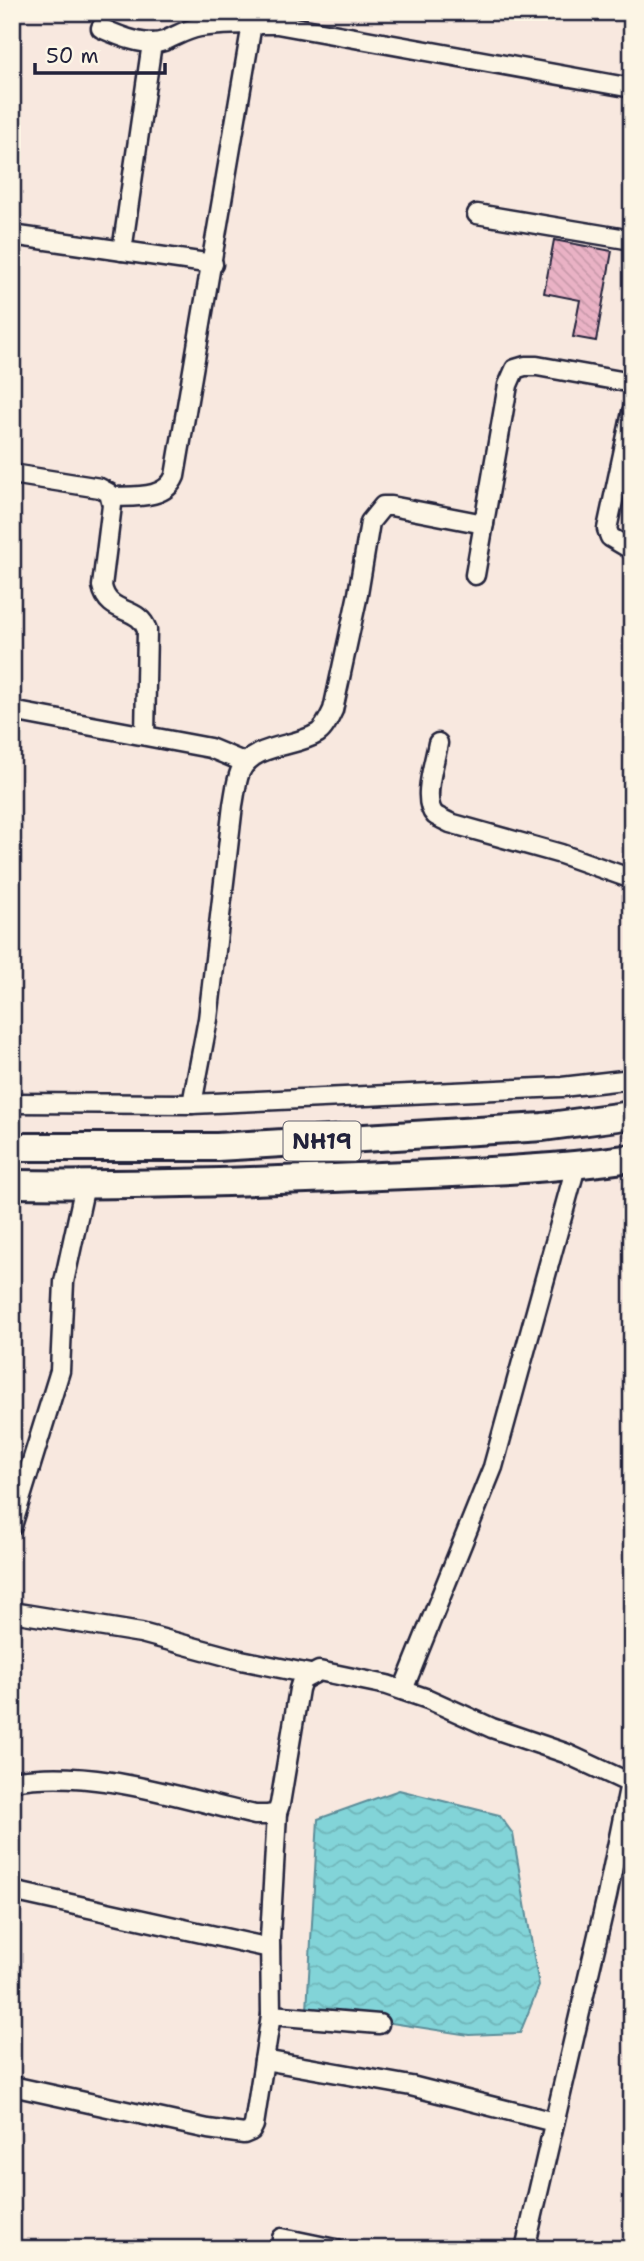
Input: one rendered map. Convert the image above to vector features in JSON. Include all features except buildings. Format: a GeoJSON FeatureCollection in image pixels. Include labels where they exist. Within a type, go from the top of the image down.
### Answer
{"type":"FeatureCollection","features":[{"type":"Feature","properties":{"kind":"highway","name":"NH19"},"geometry":{"type":"LineString","coordinates":[[12,1147],[217,1147],[543,1127],[632,1115]]}},
{"type":"Feature","properties":{"kind":"highway","name":"NH19"},"geometry":{"type":"LineString","coordinates":[[12,1184],[262,1181],[576,1166],[632,1158]]}},
{"type":"Feature","properties":{"kind":"street"},"geometry":{"type":"LineString","coordinates":[[101,28],[152,43],[162,42],[195,28],[225,23],[277,24],[632,88]]}},
{"type":"Feature","properties":{"kind":"street"},"geometry":{"type":"LineString","coordinates":[[111,497],[155,494],[171,486],[176,476],[252,24]]}},
{"type":"Feature","properties":{"kind":"street"},"geometry":{"type":"LineString","coordinates":[[122,251],[152,43]]}},
{"type":"Feature","properties":{"kind":"street"},"geometry":{"type":"LineString","coordinates":[[477,214],[632,240]]}},
{"type":"Feature","properties":{"kind":"street"},"geometry":{"type":"LineString","coordinates":[[12,235],[213,264]]}},
{"type":"Feature","properties":{"kind":"street"},"geometry":{"type":"LineString","coordinates":[[475,575],[508,385],[515,369],[537,366],[632,383]]}},
{"type":"Feature","properties":{"kind":"street"},"geometry":{"type":"LineString","coordinates":[[632,412],[607,529],[610,537],[632,550]]}},
{"type":"Feature","properties":{"kind":"street"},"geometry":{"type":"LineString","coordinates":[[12,474],[100,488],[110,493],[102,586],[110,602],[142,619],[148,629],[145,735]]}},
{"type":"Feature","properties":{"kind":"street"},"geometry":{"type":"LineString","coordinates":[[192,1104],[208,1019],[233,805],[240,773],[246,763],[275,747],[318,733],[327,722],[333,710],[358,594],[370,522],[378,509],[391,506],[484,524]]}},
{"type":"Feature","properties":{"kind":"street"},"geometry":{"type":"LineString","coordinates":[[12,710],[210,748],[246,763]]}},
{"type":"Feature","properties":{"kind":"street"},"geometry":{"type":"LineString","coordinates":[[438,743],[428,798],[430,808],[436,816],[450,823],[561,854],[632,879]]}},
{"type":"Feature","properties":{"kind":"street"},"geometry":{"type":"LineString","coordinates":[[12,1103],[192,1104],[562,1087],[632,1079]]}},
{"type":"Feature","properties":{"kind":"street"},"geometry":{"type":"LineString","coordinates":[[403,1690],[493,1467],[576,1166]]}},
{"type":"Feature","properties":{"kind":"street"},"geometry":{"type":"LineString","coordinates":[[12,1526],[60,1371],[64,1282],[85,1185]]}},
{"type":"Feature","properties":{"kind":"street"},"geometry":{"type":"LineString","coordinates":[[12,1612],[141,1633],[241,1660],[310,1674]]}},
{"type":"Feature","properties":{"kind":"street"},"geometry":{"type":"LineString","coordinates":[[12,2086],[208,2129],[244,2134],[251,2131],[271,2015],[270,1948],[277,1812],[281,1804],[302,1680],[319,1671],[403,1690],[492,1728],[565,1753],[631,1784],[525,2249]]}},
{"type":"Feature","properties":{"kind":"street"},"geometry":{"type":"LineString","coordinates":[[12,1780],[47,1778],[105,1782],[255,1815],[277,1812]]}},
{"type":"Feature","properties":{"kind":"street"},"geometry":{"type":"LineString","coordinates":[[12,1891],[270,1948]]}},
{"type":"Feature","properties":{"kind":"street"},"geometry":{"type":"LineString","coordinates":[[271,2015],[380,2024]]}},
{"type":"Feature","properties":{"kind":"street"},"geometry":{"type":"LineString","coordinates":[[264,2060],[411,2086],[554,2122]]}},
{"type":"Feature","properties":{"kind":"street"},"geometry":{"type":"LineString","coordinates":[[282,2238],[335,2249]]}},
{"type":"Feature","properties":{"kind":"water"},"geometry":{"type":"Polygon","coordinates":[[[399,1790],[499,1815],[513,1834],[539,1986],[520,2033],[469,2035],[307,2010],[318,1819],[399,1790]]]}}]}
